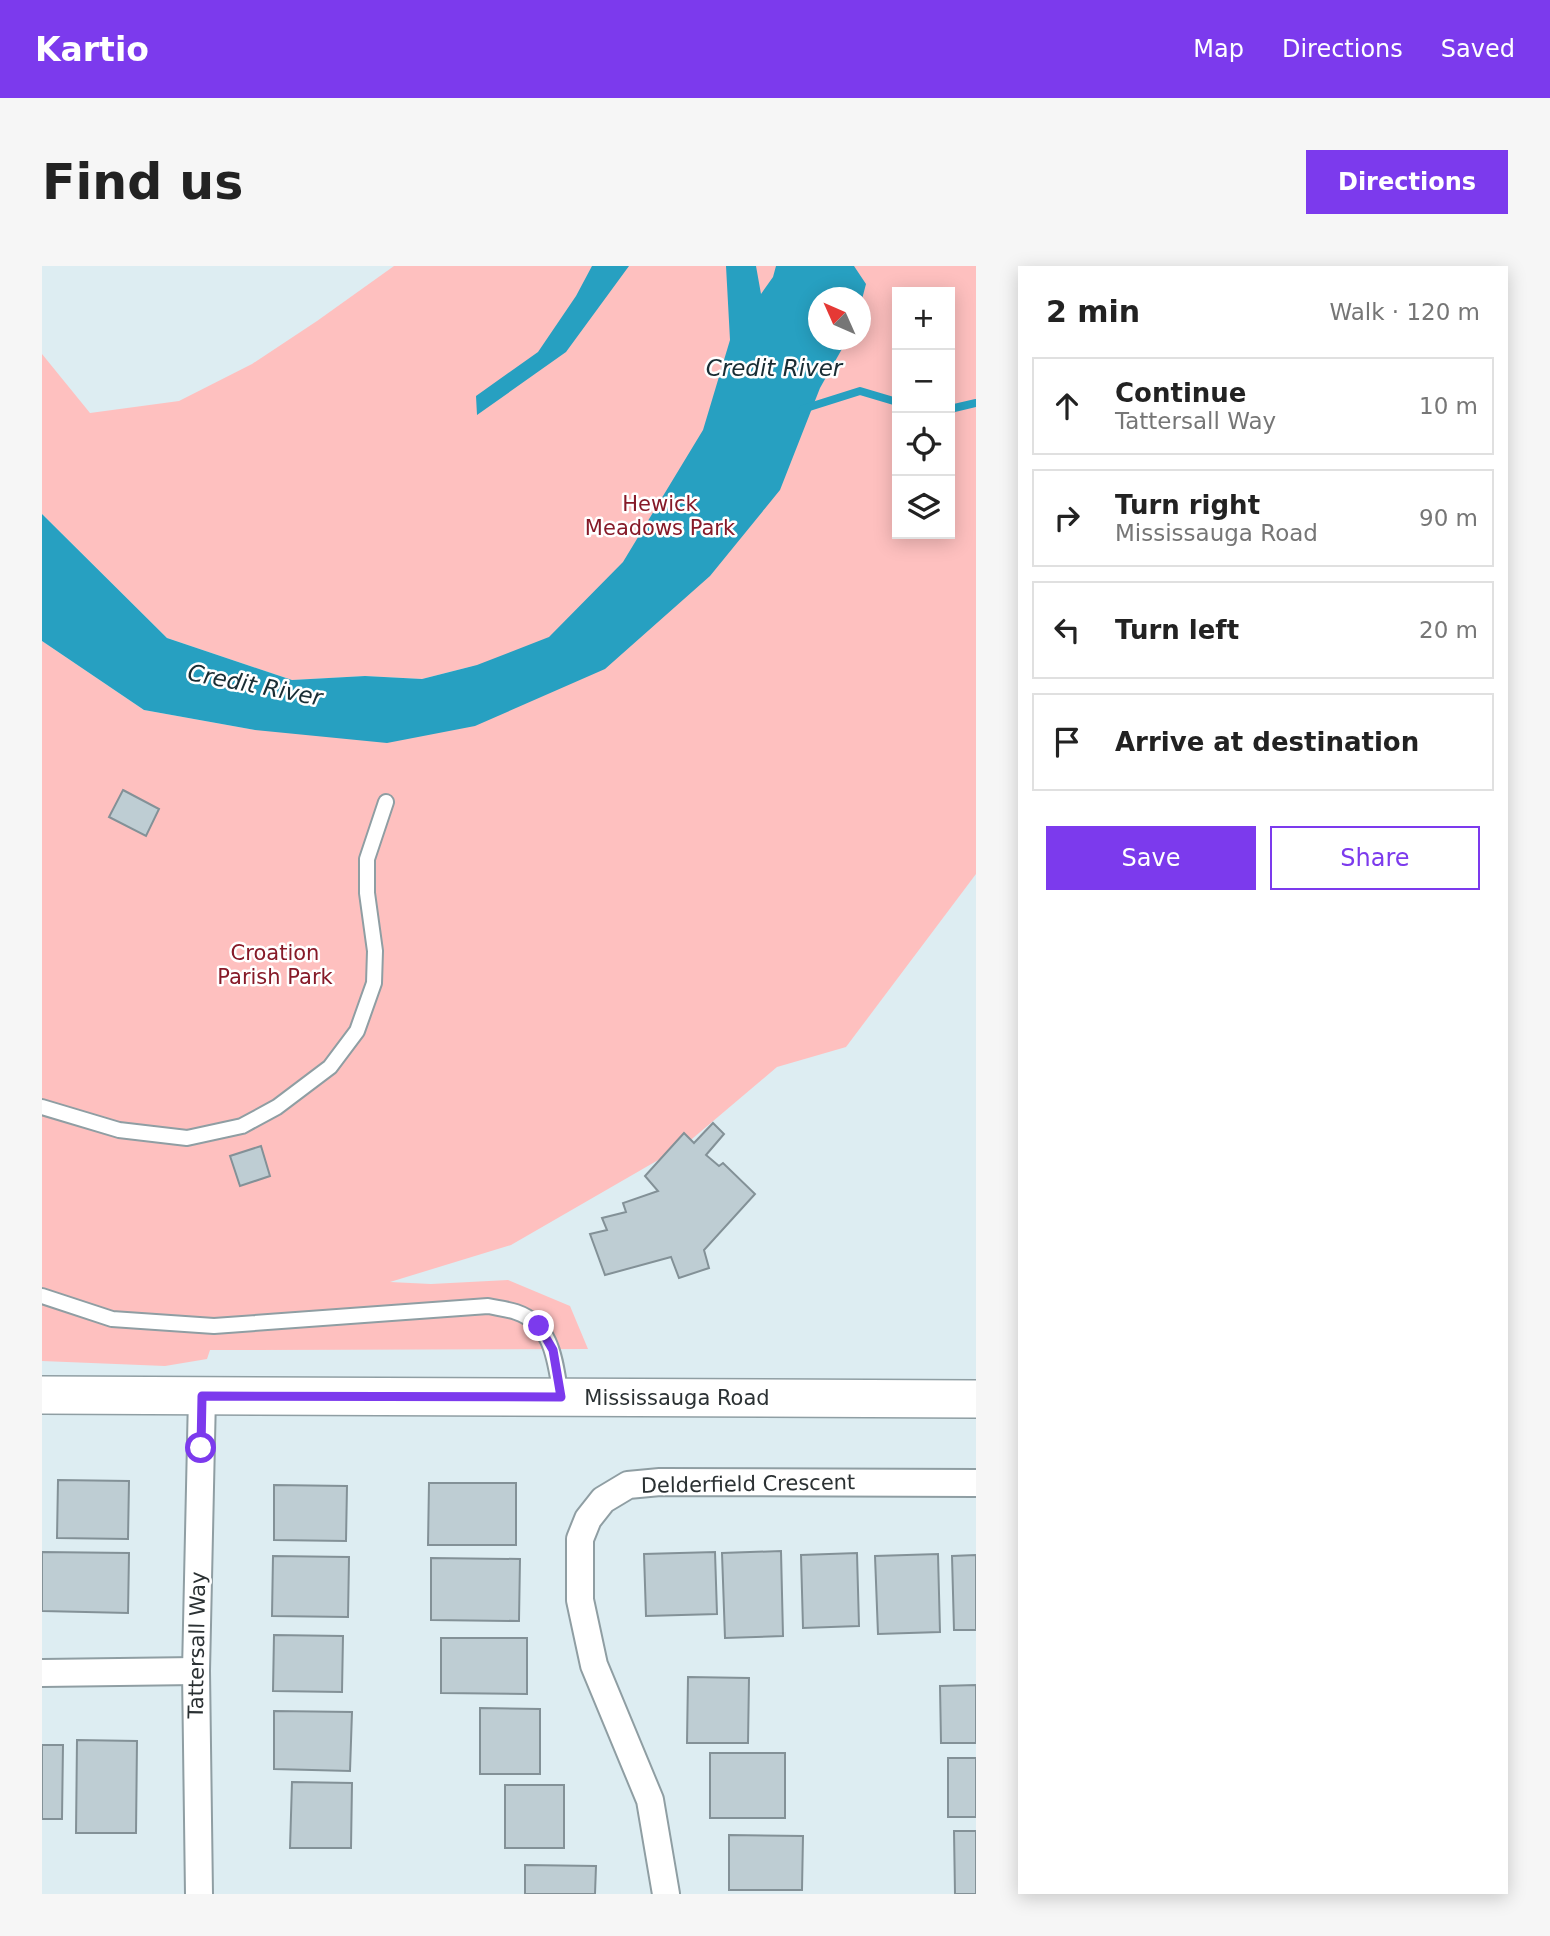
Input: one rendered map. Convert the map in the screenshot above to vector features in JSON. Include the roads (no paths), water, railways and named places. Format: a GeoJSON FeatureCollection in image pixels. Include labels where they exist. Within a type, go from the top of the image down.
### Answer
{"type":"FeatureCollection","features":[{"type":"Feature","properties":{"kind":"main road","name":"Mississauga Road"},"geometry":{"type":"LineString","coordinates":[[42,1395],[976,1399]]}},
{"type":"Feature","properties":{"kind":"street","name":"Tattersall Way"},"geometry":{"type":"LineString","coordinates":[[200,1894],[196,1671],[202,1396]]}},
{"type":"Feature","properties":{"kind":"street","name":"Delderfield Crescent"},"geometry":{"type":"LineString","coordinates":[[666,1894],[650,1800],[594,1665],[580,1600],[580,1539],[588,1519],[603,1500],[628,1485],[660,1482],[976,1483]]}},
{"type":"Feature","properties":{"kind":"street"},"geometry":{"type":"LineString","coordinates":[[42,1673],[196,1671]]}},
{"type":"Feature","properties":{"kind":"lane"},"geometry":{"type":"LineString","coordinates":[[42,1107],[119,1130],[187,1138],[242,1126],[277,1107],[330,1067],[357,1031],[374,983],[375,951],[366,893],[367,859],[386,802]]}},
{"type":"Feature","properties":{"kind":"lane"},"geometry":{"type":"LineString","coordinates":[[42,1296],[112,1319],[214,1326],[488,1306],[517,1312],[539,1326],[553,1350],[561,1397]]}},
{"type":"Feature","properties":{"kind":"water"},"geometry":{"type":"Polygon","coordinates":[[[592,266],[629,266],[566,352],[477,415],[476,396],[538,352],[576,296],[592,266]]]}},
{"type":"Feature","properties":{"kind":"water","name":"Credit River"},"geometry":{"type":"Polygon","coordinates":[[[726,266],[756,266],[761,294],[773,277],[776,266],[854,266],[866,284],[865,287],[808,287],[808,350],[841,350],[820,388],[780,490],[710,576],[605,669],[475,726],[387,743],[255,730],[144,710],[42,641],[42,514],[167,638],[292,680],[365,676],[422,679],[477,665],[549,637],[623,562],[703,430],[730,340],[726,266]]]}},
{"type":"Feature","properties":{"kind":"waterway"},"geometry":{"type":"LineString","coordinates":[[803,409],[860,391],[892,401]]}},
{"type":"Feature","properties":{"kind":"waterway"},"geometry":{"type":"LineString","coordinates":[[955,408],[976,403]]}},
{"type":"Feature","properties":{"kind":"park label","name":"Hewick Meadows Park"},"geometry":{"type":"Point","coordinates":[660,516]}},
{"type":"Feature","properties":{"kind":"park label","name":"Croation Parish Park"},"geometry":{"type":"Point","coordinates":[275,965]}}]}
